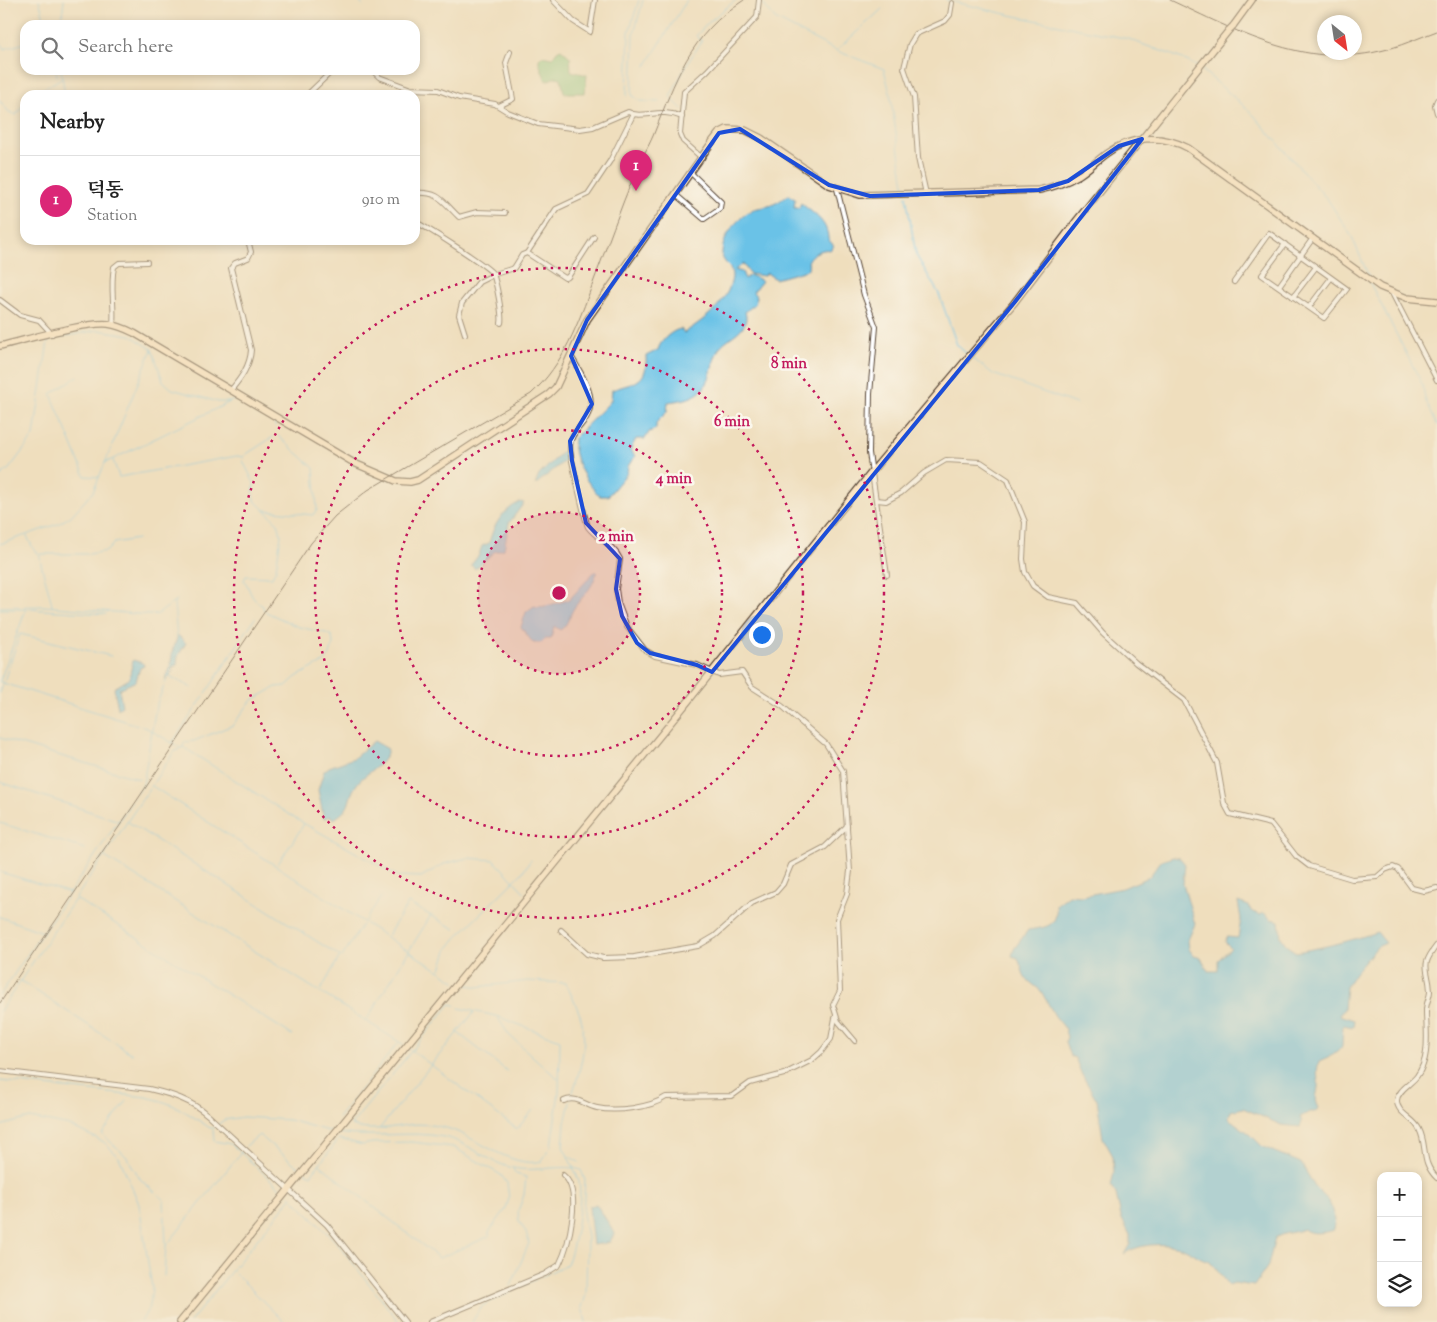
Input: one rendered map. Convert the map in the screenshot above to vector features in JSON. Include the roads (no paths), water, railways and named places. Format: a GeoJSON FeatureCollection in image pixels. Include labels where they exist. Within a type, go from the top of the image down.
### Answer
{"type":"FeatureCollection","features":[{"type":"Feature","properties":{"kind":"main road"},"geometry":{"type":"LineString","coordinates":[[180,1322],[712,672],[871,473],[1014,303],[1076,220],[1252,0]]}},
{"type":"Feature","properties":{"kind":"main road"},"geometry":{"type":"LineString","coordinates":[[0,346],[90,325],[113,325],[134,333],[354,463],[396,481],[410,482],[425,476],[549,394],[560,381],[587,320],[720,133],[727,129],[740,129],[761,138],[837,189],[860,195],[1027,191],[1050,188],[1082,174],[1119,146],[1142,139],[1172,140],[1188,148],[1363,276],[1392,293],[1416,300],[1437,301]]}},
{"type":"Feature","properties":{"kind":"street"},"geometry":{"type":"LineString","coordinates":[[553,0],[573,21],[590,32],[595,0]]}},
{"type":"Feature","properties":{"kind":"street"},"geometry":{"type":"LineString","coordinates":[[702,158],[683,141],[680,134],[684,92],[707,71],[757,17],[759,0]]}},
{"type":"Feature","properties":{"kind":"street"},"geometry":{"type":"LineString","coordinates":[[926,194],[918,158],[914,97],[904,68],[908,49],[916,34],[945,21],[950,16],[952,2]]}},
{"type":"Feature","properties":{"kind":"street"},"geometry":{"type":"LineString","coordinates":[[499,106],[513,99],[506,63],[510,52]]}},
{"type":"Feature","properties":{"kind":"street"},"geometry":{"type":"LineString","coordinates":[[311,90],[328,75]]}},
{"type":"Feature","properties":{"kind":"street"},"geometry":{"type":"LineString","coordinates":[[376,75],[379,78],[411,90]]}},
{"type":"Feature","properties":{"kind":"street"},"geometry":{"type":"LineString","coordinates":[[420,90],[438,90],[459,98],[499,106],[508,112],[538,124],[580,129],[599,126],[625,112],[633,115],[664,112],[682,117]]}},
{"type":"Feature","properties":{"kind":"street"},"geometry":{"type":"LineString","coordinates":[[1437,100],[1435,105],[1437,113]]}},
{"type":"Feature","properties":{"kind":"street"},"geometry":{"type":"LineString","coordinates":[[465,334],[459,308],[479,282],[514,268],[522,256],[527,253],[556,208],[588,194],[610,161],[633,115]]}},
{"type":"Feature","properties":{"kind":"street"},"geometry":{"type":"LineString","coordinates":[[676,195],[704,220],[720,208],[720,202],[691,173]]}},
{"type":"Feature","properties":{"kind":"street"},"geometry":{"type":"LineString","coordinates":[[837,189],[864,295],[876,327],[870,394],[871,473],[877,500],[887,576]]}},
{"type":"Feature","properties":{"kind":"street"},"geometry":{"type":"LineString","coordinates":[[420,193],[428,192],[436,195],[445,201],[459,217],[477,212],[505,213]]}},
{"type":"Feature","properties":{"kind":"street"},"geometry":{"type":"LineString","coordinates":[[420,224],[432,230],[493,275],[500,302],[501,323]]}},
{"type":"Feature","properties":{"kind":"street"},"geometry":{"type":"LineString","coordinates":[[1234,282],[1269,233],[1285,244],[1346,289],[1324,318],[1262,275],[1285,244]]}},
{"type":"Feature","properties":{"kind":"street"},"geometry":{"type":"LineString","coordinates":[[527,253],[565,278],[568,278],[594,237]]}},
{"type":"Feature","properties":{"kind":"street"},"geometry":{"type":"LineString","coordinates":[[1279,286],[1313,238]]}},
{"type":"Feature","properties":{"kind":"street"},"geometry":{"type":"LineString","coordinates":[[231,390],[241,378],[250,360],[251,350],[231,268],[235,263],[248,258],[251,252],[249,245]]}},
{"type":"Feature","properties":{"kind":"street"},"geometry":{"type":"LineString","coordinates":[[113,325],[112,289],[114,267],[119,264],[147,262]]}},
{"type":"Feature","properties":{"kind":"street"},"geometry":{"type":"LineString","coordinates":[[1294,297],[1316,267]]}},
{"type":"Feature","properties":{"kind":"street"},"geometry":{"type":"LineString","coordinates":[[1308,308],[1331,278]]}},
{"type":"Feature","properties":{"kind":"street"},"geometry":{"type":"LineString","coordinates":[[1392,293],[1437,380]]}},
{"type":"Feature","properties":{"kind":"street"},"geometry":{"type":"LineString","coordinates":[[0,300],[20,315],[39,320],[52,334]]}},
{"type":"Feature","properties":{"kind":"street"},"geometry":{"type":"LineString","coordinates":[[571,356],[588,390],[592,404],[590,414],[570,441],[572,461],[586,523],[597,536],[612,547],[620,559],[616,589],[622,616],[637,643],[650,653],[697,664],[712,672],[725,675],[742,672],[752,687],[782,706],[826,744],[842,771],[850,871],[847,894],[837,919],[840,992],[833,1005],[836,1016],[848,1035],[855,1041]]}},
{"type":"Feature","properties":{"kind":"street"},"geometry":{"type":"LineString","coordinates":[[877,500],[886,501],[902,494],[924,473],[946,460],[982,462],[998,472],[1008,480],[1025,522],[1025,572],[1033,586],[1048,596],[1077,603],[1103,633],[1136,663],[1184,700],[1217,763],[1224,803],[1230,814],[1271,824],[1296,856],[1309,866],[1352,879],[1377,876],[1393,867],[1398,868],[1412,888],[1424,891],[1437,888]]}},
{"type":"Feature","properties":{"kind":"street"},"geometry":{"type":"LineString","coordinates":[[561,930],[587,954],[603,958],[634,957],[698,946],[715,936],[752,903],[776,892],[783,884],[791,865],[825,847],[847,826]]}},
{"type":"Feature","properties":{"kind":"street"},"geometry":{"type":"LineString","coordinates":[[1437,945],[1426,962],[1425,969],[1430,989],[1426,1007],[1428,1039],[1426,1054],[1418,1075],[1398,1095],[1397,1101],[1400,1110],[1410,1117],[1420,1131],[1425,1159],[1437,1178]]}},
{"type":"Feature","properties":{"kind":"street"},"geometry":{"type":"LineString","coordinates":[[564,1101],[569,1098],[597,1108],[627,1109],[660,1102],[666,1097],[732,1096],[750,1083],[784,1074],[812,1060],[831,1039],[836,1016]]}},
{"type":"Feature","properties":{"kind":"street"},"geometry":{"type":"LineString","coordinates":[[0,1071],[149,1089],[172,1094],[192,1104],[289,1189],[337,1236],[405,1322]]}},
{"type":"Feature","properties":{"kind":"street"},"geometry":{"type":"LineString","coordinates":[[430,1322],[545,1274],[559,1265],[569,1236],[574,1198],[571,1183],[563,1175]]}},
{"type":"Feature","properties":{"kind":"water"},"geometry":{"type":"Polygon","coordinates":[[[789,195],[795,199],[794,208],[799,208],[801,203],[819,218],[825,227],[828,239],[834,246],[830,250],[822,250],[811,256],[808,260],[807,270],[775,279],[767,273],[764,276],[750,274],[743,264],[735,270],[742,272],[745,279],[750,275],[762,281],[753,292],[757,297],[755,304],[745,312],[745,324],[720,347],[710,376],[700,392],[692,397],[668,402],[667,412],[656,423],[656,429],[649,432],[645,439],[636,439],[630,450],[635,456],[628,466],[627,473],[608,496],[600,496],[585,477],[577,461],[574,438],[608,404],[611,400],[612,390],[638,381],[642,377],[645,372],[646,356],[658,350],[667,336],[681,329],[684,333],[714,310],[726,295],[732,273],[722,254],[725,240],[732,227],[748,212],[774,204],[789,195]]]}},
{"type":"Feature","properties":{"kind":"water"},"geometry":{"type":"Polygon","coordinates":[[[567,447],[567,459],[535,485],[539,475],[567,447]]]}},
{"type":"Feature","properties":{"kind":"water"},"geometry":{"type":"Polygon","coordinates":[[[520,502],[524,503],[509,523],[504,549],[494,552],[475,569],[471,565],[479,555],[482,546],[489,543],[493,530],[500,519],[508,510],[520,502]]]}},
{"type":"Feature","properties":{"kind":"water"},"geometry":{"type":"Polygon","coordinates":[[[595,571],[597,572],[593,583],[574,608],[565,626],[560,630],[554,626],[551,639],[545,639],[541,643],[533,643],[521,627],[526,612],[534,606],[546,606],[569,600],[595,571]]]}},
{"type":"Feature","properties":{"kind":"water"},"geometry":{"type":"Polygon","coordinates":[[[178,635],[186,643],[178,656],[177,665],[173,667],[170,676],[165,680],[171,665],[172,652],[178,635]]]}},
{"type":"Feature","properties":{"kind":"water"},"geometry":{"type":"Polygon","coordinates":[[[133,660],[143,663],[144,666],[140,668],[136,681],[119,689],[122,706],[118,709],[114,688],[129,679],[133,660]]]}},
{"type":"Feature","properties":{"kind":"water"},"geometry":{"type":"Polygon","coordinates":[[[374,741],[388,749],[383,760],[357,784],[347,807],[341,814],[334,819],[330,816],[324,819],[318,790],[324,771],[329,767],[354,758],[374,741]]]}},
{"type":"Feature","properties":{"kind":"water"},"geometry":{"type":"Polygon","coordinates":[[[1173,857],[1180,858],[1185,864],[1183,884],[1195,924],[1188,940],[1189,949],[1194,956],[1201,958],[1208,971],[1218,971],[1218,960],[1231,948],[1225,942],[1227,937],[1238,938],[1241,919],[1238,902],[1249,906],[1251,911],[1260,915],[1264,913],[1271,919],[1279,921],[1281,937],[1287,946],[1296,952],[1337,944],[1377,932],[1386,943],[1377,947],[1346,987],[1344,1009],[1339,1015],[1354,1020],[1353,1027],[1343,1025],[1342,1047],[1328,1058],[1319,1062],[1316,1100],[1319,1108],[1316,1112],[1310,1112],[1300,1117],[1302,1122],[1300,1127],[1281,1125],[1243,1108],[1231,1111],[1228,1118],[1250,1134],[1263,1147],[1301,1163],[1315,1187],[1329,1201],[1335,1220],[1333,1230],[1314,1233],[1303,1229],[1275,1238],[1268,1266],[1254,1286],[1234,1283],[1228,1285],[1210,1261],[1185,1249],[1170,1245],[1146,1246],[1130,1250],[1124,1254],[1130,1244],[1130,1235],[1121,1217],[1116,1194],[1111,1186],[1114,1172],[1113,1156],[1103,1138],[1097,1100],[1082,1075],[1075,1058],[1070,1056],[1065,1043],[1067,1037],[1064,1027],[1055,1016],[1041,991],[1025,978],[1018,958],[1012,956],[1014,949],[1028,930],[1046,927],[1053,922],[1056,905],[1069,895],[1082,896],[1123,888],[1149,877],[1161,861],[1173,857]]]}},
{"type":"Feature","properties":{"kind":"water"},"geometry":{"type":"Polygon","coordinates":[[[596,1204],[615,1233],[609,1243],[607,1241],[607,1243],[593,1245],[589,1207],[596,1204]]]}},
{"type":"Feature","properties":{"kind":"waterway"},"geometry":{"type":"LineString","coordinates":[[39,0],[45,20]]}},
{"type":"Feature","properties":{"kind":"waterway"},"geometry":{"type":"LineString","coordinates":[[62,20],[64,0]]}},
{"type":"Feature","properties":{"kind":"waterway"},"geometry":{"type":"LineString","coordinates":[[359,0],[362,5]]}},
{"type":"Feature","properties":{"kind":"waterway"},"geometry":{"type":"LineString","coordinates":[[627,96],[629,32],[639,0]]}},
{"type":"Feature","properties":{"kind":"waterway"},"geometry":{"type":"LineString","coordinates":[[643,0],[634,33],[632,95],[640,101],[659,102]]}},
{"type":"Feature","properties":{"kind":"waterway"},"geometry":{"type":"LineString","coordinates":[[646,66],[687,0]]}},
{"type":"Feature","properties":{"kind":"waterway"},"geometry":{"type":"LineString","coordinates":[[682,109],[670,97],[688,62],[702,41],[696,36],[710,21],[736,0]]}},
{"type":"Feature","properties":{"kind":"waterway"},"geometry":{"type":"LineString","coordinates":[[946,0],[1129,39],[1198,67]]}},
{"type":"Feature","properties":{"kind":"waterway"},"geometry":{"type":"LineString","coordinates":[[761,1],[775,19],[837,51],[884,69],[890,93],[905,192]]}},
{"type":"Feature","properties":{"kind":"waterway"},"geometry":{"type":"LineString","coordinates":[[837,50],[882,9]]}},
{"type":"Feature","properties":{"kind":"waterway"},"geometry":{"type":"LineString","coordinates":[[0,41],[4,49],[20,44]]}},
{"type":"Feature","properties":{"kind":"waterway"},"geometry":{"type":"LineString","coordinates":[[1201,69],[1250,111],[1328,200],[1352,237],[1369,277]]}},
{"type":"Feature","properties":{"kind":"waterway"},"geometry":{"type":"LineString","coordinates":[[62,75],[64,90]]}},
{"type":"Feature","properties":{"kind":"waterway"},"geometry":{"type":"LineString","coordinates":[[41,90],[62,78]]}},
{"type":"Feature","properties":{"kind":"waterway"},"geometry":{"type":"LineString","coordinates":[[0,101],[9,112],[16,115],[20,110]]}},
{"type":"Feature","properties":{"kind":"waterway"},"geometry":{"type":"LineString","coordinates":[[906,196],[916,255],[939,294],[957,345],[968,355]]}},
{"type":"Feature","properties":{"kind":"waterway"},"geometry":{"type":"LineString","coordinates":[[1369,281],[1423,386],[1425,399],[1437,425]]}},
{"type":"Feature","properties":{"kind":"waterway"},"geometry":{"type":"LineString","coordinates":[[0,476],[9,469],[34,436],[48,341],[51,339],[98,330],[130,335],[152,349],[163,381],[172,389],[218,402],[229,402]]}},
{"type":"Feature","properties":{"kind":"waterway"},"geometry":{"type":"LineString","coordinates":[[0,544],[58,524],[71,516],[93,492],[152,349]]}},
{"type":"Feature","properties":{"kind":"waterway"},"geometry":{"type":"LineString","coordinates":[[971,357],[993,374],[1076,404]]}},
{"type":"Feature","properties":{"kind":"waterway"},"geometry":{"type":"LineString","coordinates":[[78,376],[51,394],[85,476],[99,477]]}},
{"type":"Feature","properties":{"kind":"waterway"},"geometry":{"type":"LineString","coordinates":[[105,463],[234,400],[244,402],[255,408],[275,422],[275,426]]}},
{"type":"Feature","properties":{"kind":"waterway"},"geometry":{"type":"LineString","coordinates":[[265,510],[313,515],[317,510],[314,468],[278,436]]}},
{"type":"Feature","properties":{"kind":"waterway"},"geometry":{"type":"LineString","coordinates":[[183,747],[184,742],[194,741],[233,725],[251,701],[276,687],[286,686],[296,677],[324,662],[330,655],[333,643],[332,636],[299,627],[264,611],[263,606],[253,597],[244,580],[246,576],[272,577],[276,569],[281,535],[278,523],[253,497],[254,483],[243,461],[245,455],[273,437]]}},
{"type":"Feature","properties":{"kind":"waterway"},"geometry":{"type":"LineString","coordinates":[[113,460],[119,477],[237,456],[244,457]]}},
{"type":"Feature","properties":{"kind":"waterway"},"geometry":{"type":"LineString","coordinates":[[27,536],[34,550],[39,554]]}},
{"type":"Feature","properties":{"kind":"waterway"},"geometry":{"type":"LineString","coordinates":[[52,606],[40,554],[89,554],[107,551],[114,543],[137,539]]}},
{"type":"Feature","properties":{"kind":"waterway"},"geometry":{"type":"LineString","coordinates":[[0,607],[44,606],[149,615],[158,614],[177,600]]}},
{"type":"Feature","properties":{"kind":"waterway"},"geometry":{"type":"LineString","coordinates":[[174,603],[177,637]]}},
{"type":"Feature","properties":{"kind":"waterway"},"geometry":{"type":"LineString","coordinates":[[0,609],[26,609],[0,681]]}},
{"type":"Feature","properties":{"kind":"waterway"},"geometry":{"type":"LineString","coordinates":[[27,609],[106,614]]}},
{"type":"Feature","properties":{"kind":"waterway"},"geometry":{"type":"LineString","coordinates":[[206,693],[255,618]]}},
{"type":"Feature","properties":{"kind":"waterway"},"geometry":{"type":"LineString","coordinates":[[0,693],[20,634],[111,656]]}},
{"type":"Feature","properties":{"kind":"waterway"},"geometry":{"type":"LineString","coordinates":[[169,676],[192,688]]}},
{"type":"Feature","properties":{"kind":"waterway"},"geometry":{"type":"LineString","coordinates":[[0,995],[143,785],[156,706],[167,679]]}},
{"type":"Feature","properties":{"kind":"waterway"},"geometry":{"type":"LineString","coordinates":[[0,682],[147,728],[179,747]]}},
{"type":"Feature","properties":{"kind":"waterway"},"geometry":{"type":"LineString","coordinates":[[172,743],[204,696]]}},
{"type":"Feature","properties":{"kind":"waterway"},"geometry":{"type":"LineString","coordinates":[[0,738],[139,779]]}},
{"type":"Feature","properties":{"kind":"waterway"},"geometry":{"type":"LineString","coordinates":[[0,1011],[174,752],[183,747],[296,819],[398,876],[421,877],[444,864],[467,858],[494,860],[524,892]]}},
{"type":"Feature","properties":{"kind":"waterway"},"geometry":{"type":"LineString","coordinates":[[0,782],[119,821]]}},
{"type":"Feature","properties":{"kind":"waterway"},"geometry":{"type":"LineString","coordinates":[[152,786],[455,981]]}},
{"type":"Feature","properties":{"kind":"waterway"},"geometry":{"type":"LineString","coordinates":[[128,822],[340,956],[321,990]]}},
{"type":"Feature","properties":{"kind":"waterway"},"geometry":{"type":"LineString","coordinates":[[0,823],[85,849]]}},
{"type":"Feature","properties":{"kind":"waterway"},"geometry":{"type":"LineString","coordinates":[[278,864],[304,824]]}},
{"type":"Feature","properties":{"kind":"waterway"},"geometry":{"type":"LineString","coordinates":[[105,857],[404,1045]]}},
{"type":"Feature","properties":{"kind":"waterway"},"geometry":{"type":"LineString","coordinates":[[441,969],[448,948],[457,937],[521,874],[531,860]]}},
{"type":"Feature","properties":{"kind":"waterway"},"geometry":{"type":"LineString","coordinates":[[0,872],[70,893]]}},
{"type":"Feature","properties":{"kind":"waterway"},"geometry":{"type":"LineString","coordinates":[[365,921],[381,897]]}},
{"type":"Feature","properties":{"kind":"waterway"},"geometry":{"type":"LineString","coordinates":[[76,899],[292,1035]]}},
{"type":"Feature","properties":{"kind":"waterway"},"geometry":{"type":"LineString","coordinates":[[388,935],[408,903],[455,929]]}},
{"type":"Feature","properties":{"kind":"waterway"},"geometry":{"type":"LineString","coordinates":[[366,1021],[431,915]]}},
{"type":"Feature","properties":{"kind":"waterway"},"geometry":{"type":"LineString","coordinates":[[0,917],[43,932]]}},
{"type":"Feature","properties":{"kind":"waterway"},"geometry":{"type":"LineString","coordinates":[[342,957],[362,925]]}},
{"type":"Feature","properties":{"kind":"waterway"},"geometry":{"type":"LineString","coordinates":[[21,981],[132,1054]]}},
{"type":"Feature","properties":{"kind":"waterway"},"geometry":{"type":"LineString","coordinates":[[461,983],[477,987],[528,981],[566,983],[580,1015],[584,1036],[580,1067],[571,1098]]}},
{"type":"Feature","properties":{"kind":"waterway"},"geometry":{"type":"LineString","coordinates":[[455,1005],[450,1004],[351,1125],[364,1129],[416,1124],[442,1127],[466,1136],[504,1156],[530,1162],[542,1161],[548,1150]]}},
{"type":"Feature","properties":{"kind":"waterway"},"geometry":{"type":"LineString","coordinates":[[459,1008],[496,1016],[560,1040],[559,1092],[551,1146]]}},
{"type":"Feature","properties":{"kind":"waterway"},"geometry":{"type":"LineString","coordinates":[[380,1128],[475,1011]]}},
{"type":"Feature","properties":{"kind":"waterway"},"geometry":{"type":"LineString","coordinates":[[498,1018],[509,1035],[558,1079]]}},
{"type":"Feature","properties":{"kind":"waterway"},"geometry":{"type":"LineString","coordinates":[[458,1033],[507,1071]]}},
{"type":"Feature","properties":{"kind":"waterway"},"geometry":{"type":"LineString","coordinates":[[338,1118],[398,1043]]}},
{"type":"Feature","properties":{"kind":"waterway"},"geometry":{"type":"LineString","coordinates":[[407,1047],[517,1129],[533,1110]]}},
{"type":"Feature","properties":{"kind":"waterway"},"geometry":{"type":"LineString","coordinates":[[0,1081],[146,1097],[173,1105],[210,1128],[224,1120],[243,1117],[289,1120],[331,1132]]}},
{"type":"Feature","properties":{"kind":"waterway"},"geometry":{"type":"LineString","coordinates":[[127,1101],[102,1134],[126,1156],[141,1180],[164,1200],[166,1245]]}},
{"type":"Feature","properties":{"kind":"waterway"},"geometry":{"type":"LineString","coordinates":[[570,1102],[565,1123],[563,1147],[568,1156],[579,1162]]}},
{"type":"Feature","properties":{"kind":"waterway"},"geometry":{"type":"LineString","coordinates":[[0,1126],[30,1118],[70,1126],[104,1142],[119,1157],[139,1204],[152,1288],[150,1306],[141,1322]]}},
{"type":"Feature","properties":{"kind":"waterway"},"geometry":{"type":"LineString","coordinates":[[213,1130],[214,1141],[231,1144],[281,1189]]}},
{"type":"Feature","properties":{"kind":"waterway"},"geometry":{"type":"LineString","coordinates":[[338,1133],[351,1135],[431,1135],[462,1143],[495,1162],[513,1168],[567,1167],[581,1170],[585,1180],[583,1214],[587,1237],[586,1295],[582,1307],[586,1322]]}},
{"type":"Feature","properties":{"kind":"waterway"},"geometry":{"type":"LineString","coordinates":[[246,1146],[259,1135],[302,1170]]}},
{"type":"Feature","properties":{"kind":"waterway"},"geometry":{"type":"LineString","coordinates":[[305,1172],[311,1175],[339,1139],[363,1145],[412,1142],[453,1147],[501,1175],[507,1183],[509,1198],[506,1209],[489,1232],[490,1236],[439,1258],[319,1164]]}},
{"type":"Feature","properties":{"kind":"waterway"},"geometry":{"type":"LineString","coordinates":[[164,1276],[166,1246],[243,1150]]}},
{"type":"Feature","properties":{"kind":"waterway"},"geometry":{"type":"LineString","coordinates":[[472,1322],[482,1306],[567,1264],[577,1224],[580,1200],[579,1182],[568,1157]]}},
{"type":"Feature","properties":{"kind":"waterway"},"geometry":{"type":"LineString","coordinates":[[511,1286],[529,1243],[526,1232],[519,1221],[518,1211],[524,1195],[526,1177],[516,1174],[513,1169]]}},
{"type":"Feature","properties":{"kind":"waterway"},"geometry":{"type":"LineString","coordinates":[[290,1196],[338,1244],[399,1322]]}},
{"type":"Feature","properties":{"kind":"waterway"},"geometry":{"type":"LineString","coordinates":[[190,1322],[291,1198]]}},
{"type":"Feature","properties":{"kind":"waterway"},"geometry":{"type":"LineString","coordinates":[[233,1271],[284,1322]]}},
{"type":"Feature","properties":{"kind":"railway"},"geometry":{"type":"LineString","coordinates":[[0,1003],[311,543],[335,516],[368,490],[531,394],[552,370],[575,328],[629,187],[653,136],[677,77],[697,43],[710,28],[744,0]]}},
{"type":"Feature","properties":{"kind":"railway"},"geometry":{"type":"LineString","coordinates":[[1170,0],[1246,35],[1298,51],[1325,55],[1352,55],[1380,51],[1437,31]]}},
{"type":"Feature","properties":{"kind":"place","name":"덕동"},"geometry":{"type":"Point","coordinates":[636,191]}}]}
